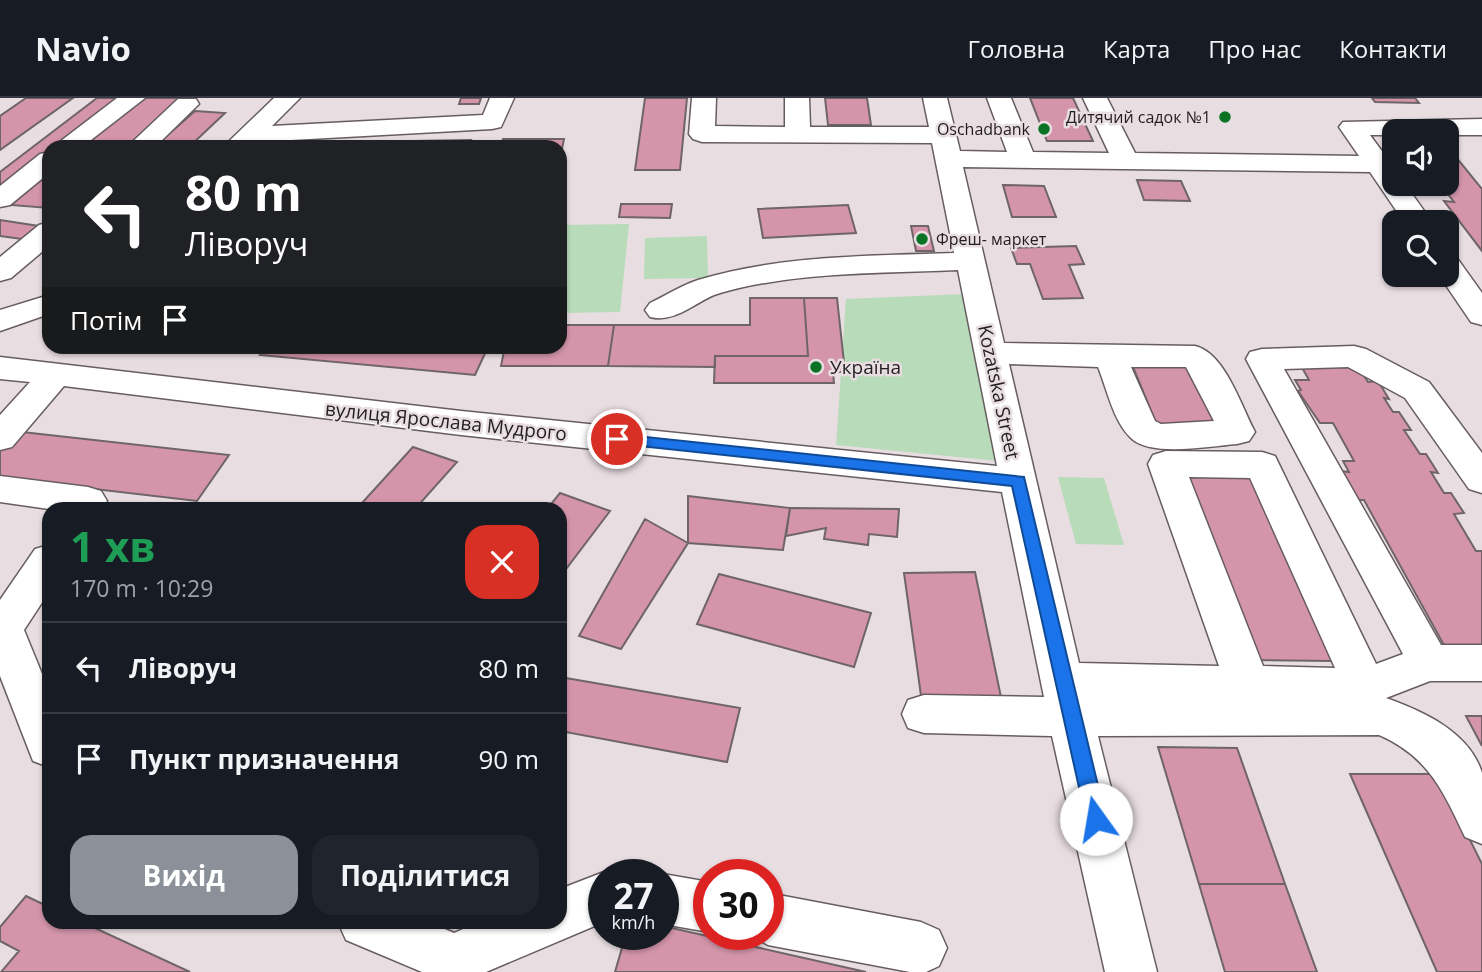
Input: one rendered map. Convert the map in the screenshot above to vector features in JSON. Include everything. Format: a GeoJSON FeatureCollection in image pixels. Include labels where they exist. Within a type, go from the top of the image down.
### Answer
{"type":"FeatureCollection","features":[{"type":"Feature","properties":{"kind":"street"},"geometry":{"type":"LineString","coordinates":[[76,140],[133,98]]}},
{"type":"Feature","properties":{"kind":"street"},"geometry":{"type":"LineString","coordinates":[[243,140],[288,98]]}},
{"type":"Feature","properties":{"kind":"street"},"geometry":{"type":"LineString","coordinates":[[255,140],[492,122],[502,98]]}},
{"type":"Feature","properties":{"kind":"street"},"geometry":{"type":"LineString","coordinates":[[704,98],[702,134],[798,134],[946,147],[1023,159],[1378,164]]}},
{"type":"Feature","properties":{"kind":"street"},"geometry":{"type":"LineString","coordinates":[[797,98],[798,134]]}},
{"type":"Feature","properties":{"kind":"street","name":"Kozatska Street"},"geometry":{"type":"LineString","coordinates":[[935,98],[1018,481],[1131,972]]}},
{"type":"Feature","properties":{"kind":"street"},"geometry":{"type":"LineString","coordinates":[[999,98],[1023,159]]}},
{"type":"Feature","properties":{"kind":"street"},"geometry":{"type":"LineString","coordinates":[[1095,98],[1126,161]]}},
{"type":"Feature","properties":{"kind":"street"},"geometry":{"type":"LineString","coordinates":[[148,140],[187,104]]}},
{"type":"Feature","properties":{"kind":"street"},"geometry":{"type":"LineString","coordinates":[[1410,210],[1352,127],[1482,127]]}},
{"type":"Feature","properties":{"kind":"street"},"geometry":{"type":"LineString","coordinates":[[0,272],[42,177]]}},
{"type":"Feature","properties":{"kind":"street"},"geometry":{"type":"LineString","coordinates":[[661,310],[706,287],[758,275],[838,266],[971,261]]}},
{"type":"Feature","properties":{"kind":"street"},"geometry":{"type":"LineString","coordinates":[[1459,281],[1482,315]]}},
{"type":"Feature","properties":{"kind":"street"},"geometry":{"type":"LineString","coordinates":[[0,321],[42,306]]}},
{"type":"Feature","properties":{"kind":"street"},"geometry":{"type":"LineString","coordinates":[[991,354],[1110,357]]}},
{"type":"Feature","properties":{"kind":"street"},"geometry":{"type":"LineString","coordinates":[[1429,663],[1262,359],[1354,356],[1418,390],[1482,480]]}},
{"type":"Feature","properties":{"kind":"street","name":"вулиця Ярослава Мудрого"},"geometry":{"type":"LineString","coordinates":[[0,368],[461,424],[1018,481]]}},
{"type":"Feature","properties":{"kind":"street"},"geometry":{"type":"LineString","coordinates":[[0,438],[55,375]]}},
{"type":"Feature","properties":{"kind":"street"},"geometry":{"type":"LineString","coordinates":[[1248,685],[1166,464],[1262,465],[1365,687]]}},
{"type":"Feature","properties":{"kind":"street"},"geometry":{"type":"LineString","coordinates":[[0,489],[87,502]]}},
{"type":"Feature","properties":{"kind":"street"},"geometry":{"type":"LineString","coordinates":[[42,569],[1,625],[42,729]]}},
{"type":"Feature","properties":{"kind":"street"},"geometry":{"type":"LineString","coordinates":[[924,714],[1067,699],[1248,685],[1365,687],[1429,663],[1482,663]]}},
{"type":"Feature","properties":{"kind":"street"},"geometry":{"type":"LineString","coordinates":[[1067,699],[1382,716],[1410,727],[1435,742],[1450,760],[1482,821]]}},
{"type":"Feature","properties":{"kind":"street"},"geometry":{"type":"LineString","coordinates":[[567,912],[588,904]]}},
{"type":"Feature","properties":{"kind":"street"},"geometry":{"type":"LineString","coordinates":[[784,922],[921,948]]}},
{"type":"Feature","properties":{"kind":"street"},"geometry":{"type":"LineString","coordinates":[[381,929],[454,959],[525,929]]}},
{"type":"Feature","properties":{"kind":"green space"},"geometry":{"type":"Polygon","coordinates":[[[629,224],[620,312],[567,313],[567,225],[629,224]]]}},
{"type":"Feature","properties":{"kind":"green space"},"geometry":{"type":"Polygon","coordinates":[[[707,236],[708,278],[644,279],[645,238],[707,236]]]}},
{"type":"Feature","properties":{"kind":"green space"},"geometry":{"type":"Polygon","coordinates":[[[965,294],[998,461],[836,445],[846,299],[965,294]]]}},
{"type":"Feature","properties":{"kind":"green space"},"geometry":{"type":"Polygon","coordinates":[[[1058,477],[1104,478],[1124,545],[1076,544],[1058,477]]]}},
{"type":"Feature","properties":{"kind":"building"},"geometry":{"type":"Polygon","coordinates":[[[26,98],[73,98],[0,150],[0,116],[26,98]]]}},
{"type":"Feature","properties":{"kind":"building"},"geometry":{"type":"Polygon","coordinates":[[[97,98],[119,98],[66,140],[42,140],[42,158],[0,191],[0,172],[97,98]]]}},
{"type":"Feature","properties":{"kind":"building"},"geometry":{"type":"Polygon","coordinates":[[[139,98],[182,98],[134,140],[88,140],[139,98]]]}},
{"type":"Feature","properties":{"kind":"building"},"geometry":{"type":"Polygon","coordinates":[[[461,98],[481,98],[479,104],[459,104],[461,98]]]}},
{"type":"Feature","properties":{"kind":"building"},"geometry":{"type":"Polygon","coordinates":[[[645,98],[687,98],[680,170],[635,170],[645,98]]]}},
{"type":"Feature","properties":{"kind":"building"},"geometry":{"type":"Polygon","coordinates":[[[825,98],[867,98],[871,125],[828,125],[825,98]]]}},
{"type":"Feature","properties":{"kind":"building"},"geometry":{"type":"Polygon","coordinates":[[[1030,98],[1073,98],[1093,141],[1047,141],[1030,98]]]}},
{"type":"Feature","properties":{"kind":"building"},"geometry":{"type":"Polygon","coordinates":[[[1372,98],[1415,98],[1419,103],[1375,102],[1372,98]]]}},
{"type":"Feature","properties":{"kind":"building"},"geometry":{"type":"Polygon","coordinates":[[[195,111],[225,113],[196,140],[162,140],[195,111]]]}},
{"type":"Feature","properties":{"kind":"building"},"geometry":{"type":"Polygon","coordinates":[[[503,139],[564,139],[564,140],[503,139]]]}},
{"type":"Feature","properties":{"kind":"building"},"geometry":{"type":"Polygon","coordinates":[[[1459,161],[1482,189],[1482,251],[1459,221],[1459,210],[1451,210],[1444,201],[1454,202],[1449,196],[1459,196],[1459,161]]]}},
{"type":"Feature","properties":{"kind":"building"},"geometry":{"type":"Polygon","coordinates":[[[42,179],[42,207],[11,205],[42,179]]]}},
{"type":"Feature","properties":{"kind":"building"},"geometry":{"type":"Polygon","coordinates":[[[1137,180],[1181,181],[1190,201],[1144,200],[1137,180]]]}},
{"type":"Feature","properties":{"kind":"building"},"geometry":{"type":"Polygon","coordinates":[[[1003,185],[1044,186],[1056,217],[1012,217],[1003,185]]]}},
{"type":"Feature","properties":{"kind":"building"},"geometry":{"type":"Polygon","coordinates":[[[621,204],[672,204],[670,218],[619,217],[621,204]]]}},
{"type":"Feature","properties":{"kind":"building"},"geometry":{"type":"Polygon","coordinates":[[[848,205],[856,233],[763,238],[758,209],[848,205]]]}},
{"type":"Feature","properties":{"kind":"building"},"geometry":{"type":"Polygon","coordinates":[[[0,220],[42,227],[29,240],[0,236],[0,220]]]}},
{"type":"Feature","properties":{"kind":"building"},"geometry":{"type":"Polygon","coordinates":[[[911,226],[928,226],[934,251],[916,251],[911,226]]]}},
{"type":"Feature","properties":{"kind":"building"},"geometry":{"type":"Polygon","coordinates":[[[1076,246],[1084,264],[1069,265],[1083,298],[1043,299],[1030,264],[1017,264],[1011,248],[1076,246]]]}},
{"type":"Feature","properties":{"kind":"building"},"geometry":{"type":"Polygon","coordinates":[[[750,298],[804,298],[808,356],[715,356],[715,367],[608,366],[614,325],[750,325],[750,298]]]}},
{"type":"Feature","properties":{"kind":"building"},"geometry":{"type":"Polygon","coordinates":[[[804,298],[837,298],[845,372],[833,372],[834,383],[714,383],[715,356],[808,356],[804,298]]]}},
{"type":"Feature","properties":{"kind":"building"},"geometry":{"type":"Polygon","coordinates":[[[567,325],[614,325],[608,366],[501,366],[503,354],[567,354],[567,325]]]}},
{"type":"Feature","properties":{"kind":"building"},"geometry":{"type":"Polygon","coordinates":[[[261,354],[485,354],[475,375],[261,354]]]}},
{"type":"Feature","properties":{"kind":"building"},"geometry":{"type":"Polygon","coordinates":[[[1356,363],[1368,382],[1378,381],[1393,412],[1399,412],[1411,430],[1404,430],[1420,454],[1426,454],[1438,473],[1431,472],[1444,493],[1451,493],[1464,513],[1454,514],[1476,551],[1482,551],[1482,647],[1445,647],[1364,500],[1355,500],[1340,471],[1349,472],[1343,461],[1354,461],[1333,423],[1320,423],[1298,391],[1301,390],[1295,380],[1309,380],[1300,364],[1356,363]]]}},
{"type":"Feature","properties":{"kind":"building"},"geometry":{"type":"Polygon","coordinates":[[[1133,367],[1192,367],[1221,427],[1158,428],[1133,367]]]}},
{"type":"Feature","properties":{"kind":"building"},"geometry":{"type":"Polygon","coordinates":[[[13,431],[229,455],[197,501],[0,478],[0,446],[13,431]]]}},
{"type":"Feature","properties":{"kind":"building"},"geometry":{"type":"Polygon","coordinates":[[[413,447],[457,462],[421,502],[363,502],[413,447]]]}},
{"type":"Feature","properties":{"kind":"building"},"geometry":{"type":"Polygon","coordinates":[[[1177,474],[1250,475],[1332,661],[1247,660],[1177,474]]]}},
{"type":"Feature","properties":{"kind":"building"},"geometry":{"type":"Polygon","coordinates":[[[560,493],[610,511],[567,568],[567,502],[553,502],[560,493]]]}},
{"type":"Feature","properties":{"kind":"building"},"geometry":{"type":"Polygon","coordinates":[[[688,496],[790,508],[783,550],[688,543],[688,496]]]}},
{"type":"Feature","properties":{"kind":"building"},"geometry":{"type":"Polygon","coordinates":[[[790,508],[899,509],[897,537],[869,534],[868,545],[824,539],[826,528],[786,536],[790,508]]]}},
{"type":"Feature","properties":{"kind":"building"},"geometry":{"type":"Polygon","coordinates":[[[645,519],[688,543],[621,649],[579,636],[645,519]]]}},
{"type":"Feature","properties":{"kind":"building"},"geometry":{"type":"Polygon","coordinates":[[[975,572],[1002,702],[922,703],[904,573],[975,572]]]}},
{"type":"Feature","properties":{"kind":"building"},"geometry":{"type":"Polygon","coordinates":[[[719,574],[871,613],[854,667],[697,624],[719,574]]]}},
{"type":"Feature","properties":{"kind":"building"},"geometry":{"type":"Polygon","coordinates":[[[567,678],[740,708],[727,762],[567,732],[567,678]]]}},
{"type":"Feature","properties":{"kind":"building"},"geometry":{"type":"Polygon","coordinates":[[[1466,716],[1482,716],[1482,746],[1466,716]]]}},
{"type":"Feature","properties":{"kind":"building"},"geometry":{"type":"Polygon","coordinates":[[[1158,747],[1237,748],[1285,884],[1199,884],[1158,747]]]}},
{"type":"Feature","properties":{"kind":"building"},"geometry":{"type":"Polygon","coordinates":[[[1350,774],[1437,774],[1482,864],[1482,972],[1437,972],[1350,774]]]}},
{"type":"Feature","properties":{"kind":"building"},"geometry":{"type":"Polygon","coordinates":[[[1199,884],[1285,884],[1317,972],[1225,972],[1199,884]]]}},
{"type":"Feature","properties":{"kind":"building"},"geometry":{"type":"Polygon","coordinates":[[[26,896],[42,904],[42,929],[97,929],[190,972],[1,972],[19,951],[0,941],[0,927],[26,896]]]}},
{"type":"Feature","properties":{"kind":"building"},"geometry":{"type":"Polygon","coordinates":[[[679,930],[693,933],[693,950],[769,950],[866,972],[615,972],[621,950],[679,950],[679,930]]]}},
{"type":"Feature","properties":{"kind":"place","name":"Дитячий садок №1"},"geometry":{"type":"Point","coordinates":[1225,117]}},
{"type":"Feature","properties":{"kind":"place","name":"Oschadbank"},"geometry":{"type":"Point","coordinates":[1044,129]}},
{"type":"Feature","properties":{"kind":"place","name":"Фреш- маркет"},"geometry":{"type":"Point","coordinates":[922,239]}},
{"type":"Feature","properties":{"kind":"place","name":"Україна"},"geometry":{"type":"Point","coordinates":[816,367]}},
{"type":"Feature","properties":{"kind":"route"},"geometry":{"type":"LineString","coordinates":[[617,439],[1018,481],[1096,819]]}}]}
